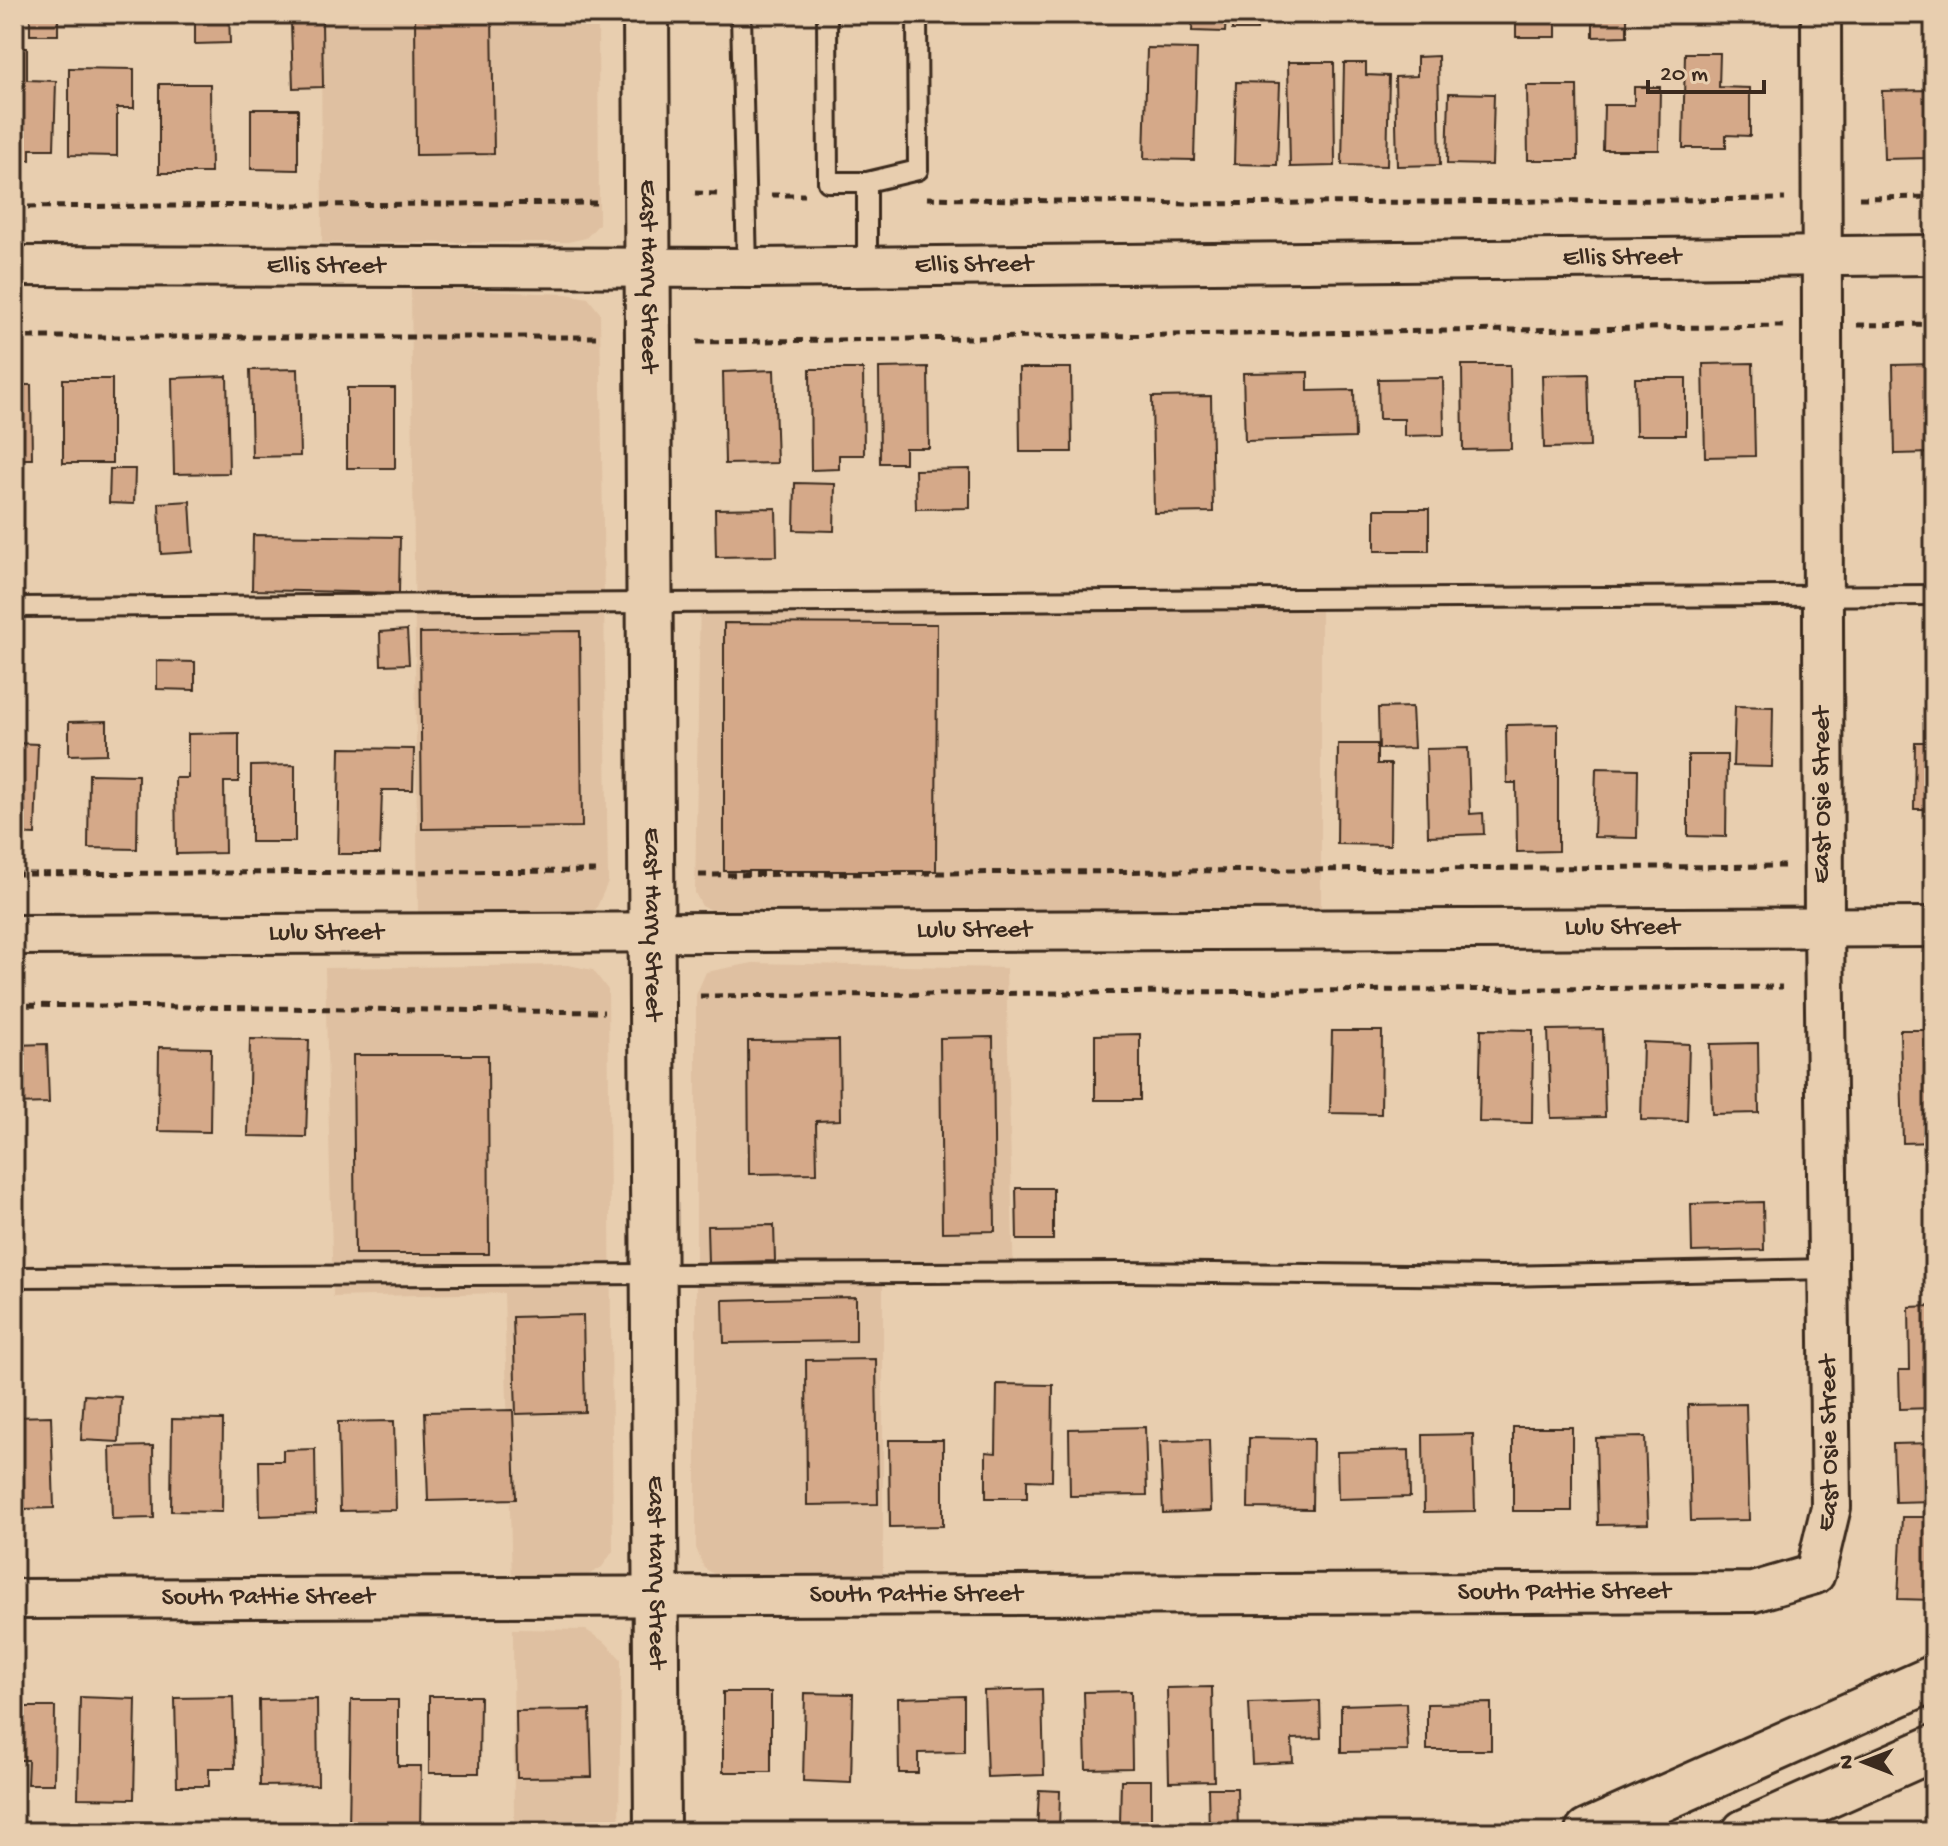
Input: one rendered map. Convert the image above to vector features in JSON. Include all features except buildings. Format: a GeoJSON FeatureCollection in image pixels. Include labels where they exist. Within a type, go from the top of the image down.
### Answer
{"type":"FeatureCollection","features":[{"type":"Feature","properties":{"kind":"main road","name":"East Harry Street"},"geometry":{"type":"LineString","coordinates":[[646,14],[657,1832]]}},
{"type":"Feature","properties":{"kind":"main road"},"geometry":{"type":"LineString","coordinates":[[1588,1832],[1934,1678]]}},
{"type":"Feature","properties":{"kind":"main road"},"geometry":{"type":"LineString","coordinates":[[1745,1832],[1934,1748]]}},
{"type":"Feature","properties":{"kind":"street","name":"East Osie Street"},"geometry":{"type":"LineString","coordinates":[[1815,1574],[1831,1507],[1824,926],[1821,14]]}},
{"type":"Feature","properties":{"kind":"street","name":"Ellis Street"},"geometry":{"type":"LineString","coordinates":[[14,266],[747,268],[1934,255]]}},
{"type":"Feature","properties":{"kind":"street","name":"Lulu Street"},"geometry":{"type":"LineString","coordinates":[[14,935],[1934,927]]}},
{"type":"Feature","properties":{"kind":"street","name":"South Pattie Street"},"geometry":{"type":"LineString","coordinates":[[14,1599],[656,1599],[1753,1592],[1815,1574]]}},
{"type":"Feature","properties":{"kind":"lane"},"geometry":{"type":"LineString","coordinates":[[741,14],[747,268]]}},
{"type":"Feature","properties":{"kind":"lane"},"geometry":{"type":"LineString","coordinates":[[827,14],[828,182],[867,190],[918,170],[917,14]]}},
{"type":"Feature","properties":{"kind":"lane"},"geometry":{"type":"LineString","coordinates":[[867,190],[867,267]]}},
{"type":"Feature","properties":{"kind":"lane"},"geometry":{"type":"LineString","coordinates":[[14,607],[1934,595]]}},
{"type":"Feature","properties":{"kind":"lane"},"geometry":{"type":"LineString","coordinates":[[14,1277],[1106,1272],[1503,1276],[1828,1269]]}},
{"type":"Feature","properties":{"kind":"path"},"geometry":{"type":"LineString","coordinates":[[695,193],[867,190],[1189,204],[1934,197]]}},
{"type":"Feature","properties":{"kind":"path"},"geometry":{"type":"LineString","coordinates":[[14,207],[597,203]]}},
{"type":"Feature","properties":{"kind":"path"},"geometry":{"type":"LineString","coordinates":[[697,342],[1934,324]]}},
{"type":"Feature","properties":{"kind":"path"},"geometry":{"type":"LineString","coordinates":[[14,337],[598,337]]}},
{"type":"Feature","properties":{"kind":"path"},"geometry":{"type":"LineString","coordinates":[[699,875],[1784,866]]}},
{"type":"Feature","properties":{"kind":"path"},"geometry":{"type":"LineString","coordinates":[[14,874],[602,871]]}},
{"type":"Feature","properties":{"kind":"path"},"geometry":{"type":"LineString","coordinates":[[700,996],[1782,987]]}},
{"type":"Feature","properties":{"kind":"path"},"geometry":{"type":"LineString","coordinates":[[14,1005],[604,1012]]}},
{"type":"Feature","properties":{"kind":"shaded area"},"geometry":{"type":"Polygon","coordinates":[[[321,14],[598,14],[599,224],[586,238],[568,242],[322,243],[321,14]]]}},
{"type":"Feature","properties":{"kind":"shaded area"},"geometry":{"type":"Polygon","coordinates":[[[411,288],[567,294],[588,298],[600,313],[608,882],[596,909],[578,914],[418,916],[411,288]]]}},
{"type":"Feature","properties":{"kind":"shaded area"},"geometry":{"type":"Polygon","coordinates":[[[700,592],[1321,592],[1321,909],[723,916],[702,906],[695,893],[700,592]]]}},
{"type":"Feature","properties":{"kind":"shaded area"},"geometry":{"type":"Polygon","coordinates":[[[753,963],[1006,968],[1014,1286],[883,1284],[883,1573],[719,1577],[704,1568],[696,1548],[696,995],[706,972],[753,963]]]}},
{"type":"Feature","properties":{"kind":"shaded area"},"geometry":{"type":"Polygon","coordinates":[[[568,965],[593,970],[608,990],[613,1551],[602,1567],[585,1577],[512,1581],[504,1293],[333,1297],[325,968],[568,965]]]}},
{"type":"Feature","properties":{"kind":"shaded area"},"geometry":{"type":"Polygon","coordinates":[[[513,1629],[586,1630],[606,1643],[621,1659],[619,1832],[514,1832],[513,1629]]]}}]}
